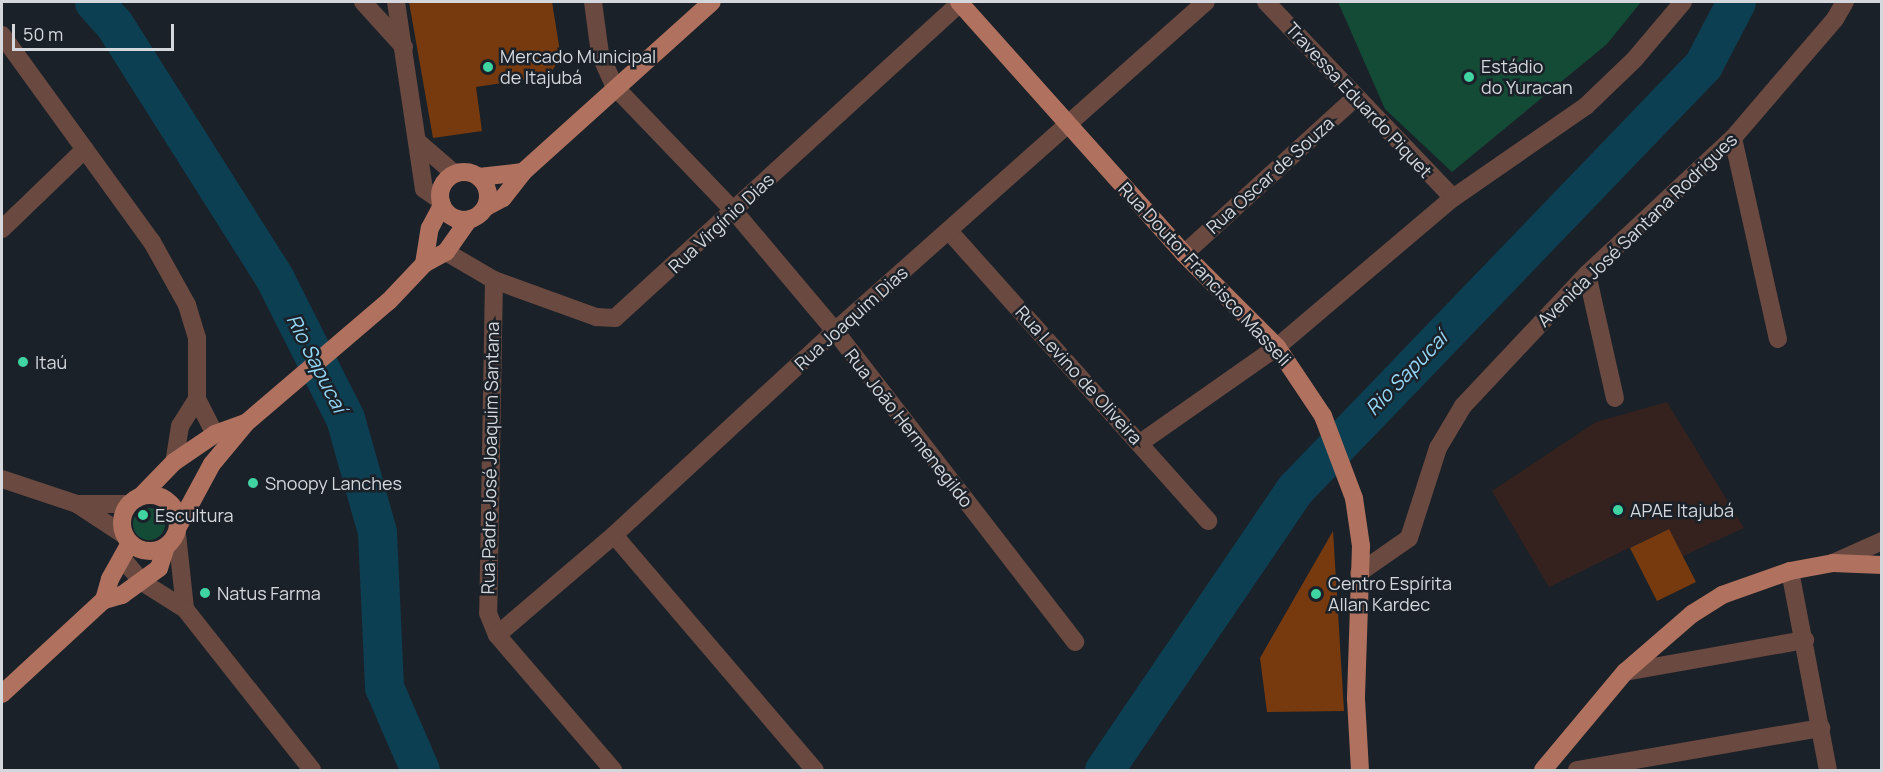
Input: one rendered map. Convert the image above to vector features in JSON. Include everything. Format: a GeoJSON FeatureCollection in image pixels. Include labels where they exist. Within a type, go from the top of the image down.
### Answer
{"type":"FeatureCollection","features":[{"type":"Feature","properties":{"kind":"main road"},"geometry":{"type":"LineString","coordinates":[[104,600],[122,595],[142,582],[163,563],[174,535],[208,471],[248,422],[389,301],[424,264],[446,252],[468,220],[503,198],[523,172],[712,2]]}},
{"type":"Feature","properties":{"kind":"main road","name":"Rua Doutor Francisco Masseli"},"geometry":{"type":"LineString","coordinates":[[960,2],[1184,254],[1277,347],[1296,372],[1323,416],[1343,463],[1361,546],[1356,699],[1360,771]]}},
{"type":"Feature","properties":{"kind":"main road"},"geometry":{"type":"LineString","coordinates":[[424,264],[430,228],[441,203],[443,185],[455,174],[479,177],[523,172]]}},
{"type":"Feature","properties":{"kind":"main road"},"geometry":{"type":"LineString","coordinates":[[479,177],[488,190],[486,207]]}},
{"type":"Feature","properties":{"kind":"main road"},"geometry":{"type":"LineString","coordinates":[[441,203],[447,214],[468,220]]}},
{"type":"Feature","properties":{"kind":"main road"},"geometry":{"type":"LineString","coordinates":[[2,694],[104,600],[125,546],[122,518],[135,500],[174,462],[215,434],[248,422]]}},
{"type":"Feature","properties":{"kind":"main road"},"geometry":{"type":"LineString","coordinates":[[135,500],[163,498],[172,504],[174,535]]}},
{"type":"Feature","properties":{"kind":"main road"},"geometry":{"type":"LineString","coordinates":[[125,546],[146,551],[174,535]]}},
{"type":"Feature","properties":{"kind":"main road"},"geometry":{"type":"LineString","coordinates":[[1544,771],[1626,672],[1692,614],[1722,595],[1791,572],[1833,563],[1881,565]]}},
{"type":"Feature","properties":{"kind":"street"},"geometry":{"type":"LineString","coordinates":[[363,2],[405,48]]}},
{"type":"Feature","properties":{"kind":"street"},"geometry":{"type":"LineString","coordinates":[[396,2],[405,48],[424,189],[441,203]]}},
{"type":"Feature","properties":{"kind":"street","name":"Rua João Hermenegildo"},"geometry":{"type":"LineString","coordinates":[[593,2],[602,62],[615,87],[734,211],[835,331],[1075,642]]}},
{"type":"Feature","properties":{"kind":"street","name":"Rua Virgínio Dias"},"geometry":{"type":"LineString","coordinates":[[446,252],[494,280],[596,317],[615,318],[960,2]]}},
{"type":"Feature","properties":{"kind":"street","name":"Rua Joaquim Dias"},"geometry":{"type":"LineString","coordinates":[[497,635],[614,535],[835,331],[1206,2]]}},
{"type":"Feature","properties":{"kind":"street","name":"Travessa Eduardo Piquet"},"geometry":{"type":"LineString","coordinates":[[1266,2],[1452,198]]}},
{"type":"Feature","properties":{"kind":"street"},"geometry":{"type":"LineString","coordinates":[[1140,443],[1277,347],[1452,198],[1586,106],[1634,60],[1683,2]]}},
{"type":"Feature","properties":{"kind":"street","name":"Avenida José Santana Rodrigues"},"geometry":{"type":"LineString","coordinates":[[1359,573],[1409,538],[1438,448],[1453,419],[1587,274],[1733,138],[1835,19],[1845,2]]}},
{"type":"Feature","properties":{"kind":"street"},"geometry":{"type":"LineString","coordinates":[[4,42],[152,242],[187,305],[197,338],[197,399],[215,434]]}},
{"type":"Feature","properties":{"kind":"street","name":"Rua Oscar de Souza"},"geometry":{"type":"LineString","coordinates":[[1184,254],[1356,97]]}},
{"type":"Feature","properties":{"kind":"street"},"geometry":{"type":"LineString","coordinates":[[1733,138],[1778,339]]}},
{"type":"Feature","properties":{"kind":"street"},"geometry":{"type":"LineString","coordinates":[[418,142],[455,174]]}},
{"type":"Feature","properties":{"kind":"street"},"geometry":{"type":"LineString","coordinates":[[2,229],[85,150]]}},
{"type":"Feature","properties":{"kind":"street","name":"Rua Levino de Oliveira"},"geometry":{"type":"LineString","coordinates":[[949,231],[1208,521]]}},
{"type":"Feature","properties":{"kind":"street"},"geometry":{"type":"LineString","coordinates":[[1587,274],[1615,398]]}},
{"type":"Feature","properties":{"kind":"street","name":"Rua Padre José Joaquim Santana"},"geometry":{"type":"LineString","coordinates":[[494,280],[485,594],[497,635],[613,771]]}},
{"type":"Feature","properties":{"kind":"street"},"geometry":{"type":"LineString","coordinates":[[174,462],[180,426],[197,399]]}},
{"type":"Feature","properties":{"kind":"street"},"geometry":{"type":"LineString","coordinates":[[2,479],[77,504],[135,500]]}},
{"type":"Feature","properties":{"kind":"street"},"geometry":{"type":"LineString","coordinates":[[77,504],[125,546],[142,582],[185,609],[312,771]]}},
{"type":"Feature","properties":{"kind":"street"},"geometry":{"type":"LineString","coordinates":[[174,535],[185,609]]}},
{"type":"Feature","properties":{"kind":"street"},"geometry":{"type":"LineString","coordinates":[[614,535],[815,771]]}},
{"type":"Feature","properties":{"kind":"street"},"geometry":{"type":"LineString","coordinates":[[1833,563],[1881,541]]}},
{"type":"Feature","properties":{"kind":"street"},"geometry":{"type":"LineString","coordinates":[[1791,572],[1828,771]]}},
{"type":"Feature","properties":{"kind":"street"},"geometry":{"type":"LineString","coordinates":[[1626,672],[1805,640]]}},
{"type":"Feature","properties":{"kind":"street"},"geometry":{"type":"LineString","coordinates":[[1577,771],[1821,728]]}},
{"type":"Feature","properties":{"kind":"shaded area","name":"APAE Itajubá"},"geometry":{"type":"Polygon","coordinates":[[[1667,402],[1744,528],[1683,556],[1668,529],[1549,587],[1492,491],[1596,422],[1667,402]]]}},
{"type":"Feature","properties":{"kind":"green space","name":"Estádio do Yuracan"},"geometry":{"type":"Polygon","coordinates":[[[1338,2],[1641,2],[1607,44],[1452,172],[1385,109],[1338,2]]]}},
{"type":"Feature","properties":{"kind":"green space"},"geometry":{"type":"Polygon","coordinates":[[[149,508],[160,513],[165,524],[160,535],[149,540],[138,535],[133,524],[138,513],[149,508]]]}},
{"type":"Feature","properties":{"kind":"building","name":"Mercado Municipal de Itajubá"},"geometry":{"type":"Polygon","coordinates":[[[409,2],[552,2],[561,58],[548,76],[476,87],[482,131],[433,138],[409,2]]]}},
{"type":"Feature","properties":{"kind":"building"},"geometry":{"type":"Polygon","coordinates":[[[1669,529],[1696,582],[1657,601],[1630,548],[1669,529]]]}},
{"type":"Feature","properties":{"kind":"building","name":"Centro Espírita Allan Kardec"},"geometry":{"type":"Polygon","coordinates":[[[1333,531],[1344,711],[1267,712],[1260,658],[1333,531]]]}},
{"type":"Feature","properties":{"kind":"waterway","name":"Rio Sapucaí"},"geometry":{"type":"LineString","coordinates":[[94,2],[114,24],[275,279],[345,418],[377,532],[384,687],[420,770]]}},
{"type":"Feature","properties":{"kind":"waterway","name":"Rio Sapucaí"},"geometry":{"type":"LineString","coordinates":[[1104,770],[1296,488],[1703,65],[1736,2]]}},
{"type":"Feature","properties":{"kind":"place","name":"Mercado Municipal de Itajubá"},"geometry":{"type":"Point","coordinates":[488,67]}},
{"type":"Feature","properties":{"kind":"place","name":"Estádio do Yuracan"},"geometry":{"type":"Point","coordinates":[1469,77]}},
{"type":"Feature","properties":{"kind":"place","name":"Itaú"},"geometry":{"type":"Point","coordinates":[23,362]}},
{"type":"Feature","properties":{"kind":"place","name":"Snoopy Lanches"},"geometry":{"type":"Point","coordinates":[253,483]}},
{"type":"Feature","properties":{"kind":"place","name":"APAE Itajubá"},"geometry":{"type":"Point","coordinates":[1618,510]}},
{"type":"Feature","properties":{"kind":"place","name":"Escultura"},"geometry":{"type":"Point","coordinates":[143,515]}},
{"type":"Feature","properties":{"kind":"place","name":"Natus Farma"},"geometry":{"type":"Point","coordinates":[205,593]}},
{"type":"Feature","properties":{"kind":"place","name":"Centro Espírita Allan Kardec"},"geometry":{"type":"Point","coordinates":[1316,594]}}]}
